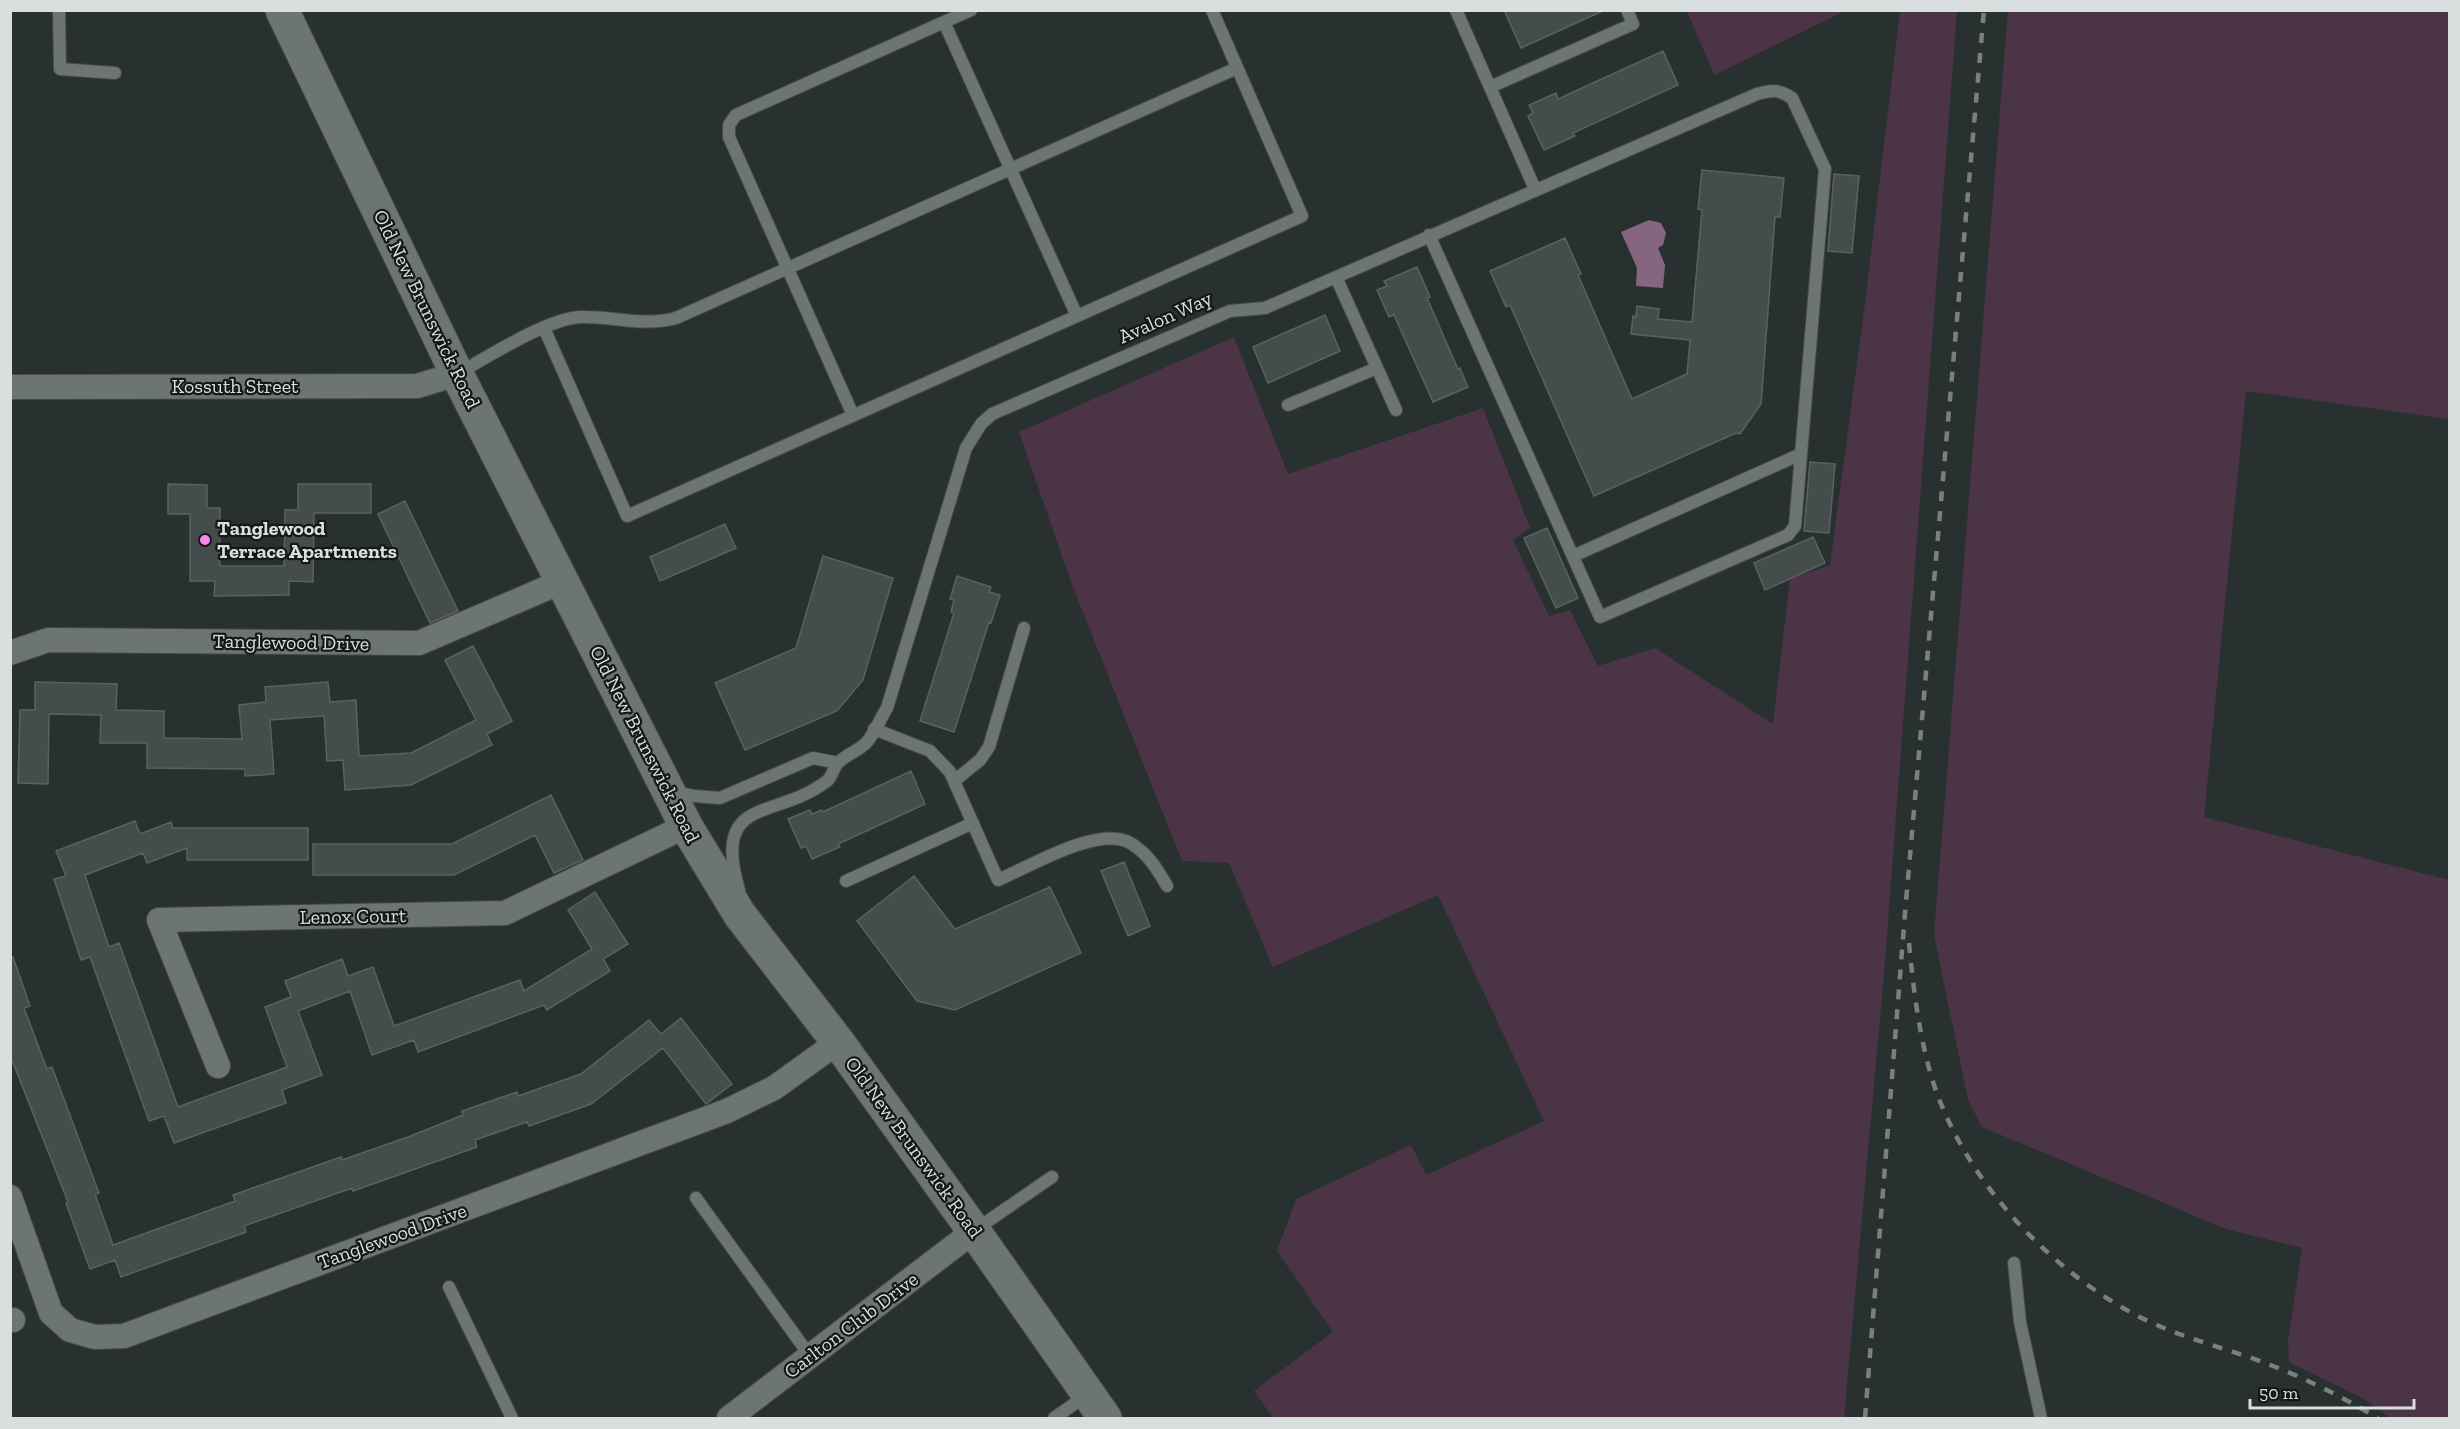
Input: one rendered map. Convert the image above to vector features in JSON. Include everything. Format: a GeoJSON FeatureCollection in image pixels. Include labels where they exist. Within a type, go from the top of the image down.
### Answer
{"type":"FeatureCollection","features":[{"type":"Feature","properties":{"kind":"main road","name":"Old New Brunswick Road"},"geometry":{"type":"LineString","coordinates":[[282,10],[457,374],[686,825],[740,915],[838,1042],[974,1231],[1096,1407]]}},
{"type":"Feature","properties":{"kind":"street","name":"Kossuth Street"},"geometry":{"type":"LineString","coordinates":[[10,387],[417,386],[457,374]]}},
{"type":"Feature","properties":{"kind":"street","name":"Tanglewood Drive"},"geometry":{"type":"LineString","coordinates":[[10,653],[48,640],[419,643],[561,582]]}},
{"type":"Feature","properties":{"kind":"street","name":"Lenox Court"},"geometry":{"type":"LineString","coordinates":[[218,1066],[159,920],[505,914],[686,825]]}},
{"type":"Feature","properties":{"kind":"street","name":"Tanglewood Drive"},"geometry":{"type":"LineString","coordinates":[[10,1197],[51,1313],[70,1330],[95,1337],[124,1336],[727,1111],[774,1088],[838,1042]]}},
{"type":"Feature","properties":{"kind":"street","name":"Carlton Club Drive"},"geometry":{"type":"LineString","coordinates":[[729,1419],[974,1231]]}},
{"type":"Feature","properties":{"kind":"lane"},"geometry":{"type":"LineString","coordinates":[[59,10],[60,69],[115,72]]}},
{"type":"Feature","properties":{"kind":"lane"},"geometry":{"type":"LineString","coordinates":[[853,415],[729,137],[729,125],[736,115],[971,10]]}},
{"type":"Feature","properties":{"kind":"lane"},"geometry":{"type":"LineString","coordinates":[[544,328],[627,516],[1302,216],[1212,10]]}},
{"type":"Feature","properties":{"kind":"lane"},"geometry":{"type":"LineString","coordinates":[[1456,10],[1536,189]]}},
{"type":"Feature","properties":{"kind":"lane"},"geometry":{"type":"LineString","coordinates":[[1490,87],[1633,24],[1627,10]]}},
{"type":"Feature","properties":{"kind":"lane"},"geometry":{"type":"LineString","coordinates":[[944,22],[1077,316]]}},
{"type":"Feature","properties":{"kind":"lane"},"geometry":{"type":"LineString","coordinates":[[457,374],[544,328],[564,320],[579,317],[664,322],[1237,68]]}},
{"type":"Feature","properties":{"kind":"lane","name":"Avalon Way"},"geometry":{"type":"LineString","coordinates":[[752,932],[734,873],[732,848],[737,825],[753,813],[829,780],[837,763],[867,743],[887,708],[966,448],[981,424],[992,414],[1230,311],[1264,308],[1757,94],[1772,90],[1782,91],[1792,98],[1825,169],[1795,526],[1788,535],[1600,617],[1573,556]]}},
{"type":"Feature","properties":{"kind":"lane"},"geometry":{"type":"LineString","coordinates":[[1429,235],[1573,556],[1801,454]]}},
{"type":"Feature","properties":{"kind":"lane"},"geometry":{"type":"LineString","coordinates":[[1336,277],[1396,410]]}},
{"type":"Feature","properties":{"kind":"lane"},"geometry":{"type":"LineString","coordinates":[[1288,405],[1377,368]]}},
{"type":"Feature","properties":{"kind":"lane"},"geometry":{"type":"LineString","coordinates":[[954,781],[980,760],[988,747],[1024,628]]}},
{"type":"Feature","properties":{"kind":"lane"},"geometry":{"type":"LineString","coordinates":[[874,729],[930,751],[950,772],[998,880],[1078,845],[1105,838],[1118,838],[1131,843],[1152,860],[1167,886]]}},
{"type":"Feature","properties":{"kind":"lane"},"geometry":{"type":"LineString","coordinates":[[667,790],[694,796],[720,798],[813,758],[837,763]]}},
{"type":"Feature","properties":{"kind":"lane"},"geometry":{"type":"LineString","coordinates":[[846,881],[973,823]]}},
{"type":"Feature","properties":{"kind":"lane"},"geometry":{"type":"LineString","coordinates":[[974,1231],[1052,1178]]}},
{"type":"Feature","properties":{"kind":"lane"},"geometry":{"type":"LineString","coordinates":[[696,1198],[810,1356]]}},
{"type":"Feature","properties":{"kind":"lane"},"geometry":{"type":"LineString","coordinates":[[2014,1263],[2020,1322],[2041,1419]]}},
{"type":"Feature","properties":{"kind":"lane"},"geometry":{"type":"LineString","coordinates":[[449,1287],[512,1419]]}},
{"type":"Feature","properties":{"kind":"lane"},"geometry":{"type":"LineString","coordinates":[[1054,1419],[1096,1407]]}},
{"type":"Feature","properties":{"kind":"shaded area"},"geometry":{"type":"Polygon","coordinates":[[[1687,11],[1845,11],[1714,75],[1687,11]]]}},
{"type":"Feature","properties":{"kind":"shaded area"},"geometry":{"type":"Polygon","coordinates":[[[1900,11],[1957,11],[1884,974],[1844,1418],[1273,1418],[1254,1391],[1333,1332],[1277,1251],[1296,1199],[1411,1145],[1426,1175],[1544,1121],[1438,895],[1273,967],[1229,863],[1182,861],[1071,582],[1019,432],[1234,337],[1288,474],[1483,408],[1530,528],[1513,540],[1549,616],[1570,610],[1598,666],[1655,648],[1773,724],[1790,579],[1830,565],[1864,311],[1900,11]]]}},
{"type":"Feature","properties":{"kind":"shaded area"},"geometry":{"type":"Polygon","coordinates":[[[2008,11],[2449,11],[2449,419],[2246,391],[2204,817],[2449,880],[2449,1418],[2390,1418],[2364,1399],[2289,1362],[2288,1341],[2302,1248],[2226,1229],[1982,1127],[1968,1100],[1934,935],[2008,11]]]}},
{"type":"Feature","properties":{"kind":"shaded area"},"geometry":{"type":"Polygon","coordinates":[[[1649,220],[1661,223],[1666,233],[1663,245],[1658,248],[1665,265],[1663,288],[1636,286],[1637,268],[1621,232],[1649,220]]]}},
{"type":"Feature","properties":{"kind":"building"},"geometry":{"type":"Polygon","coordinates":[[[1504,10],[1605,10],[1521,48],[1504,10]]]}},
{"type":"Feature","properties":{"kind":"building"},"geometry":{"type":"Polygon","coordinates":[[[1663,51],[1678,85],[1573,133],[1575,136],[1544,150],[1528,116],[1533,113],[1529,105],[1556,93],[1558,99],[1663,51]]]}},
{"type":"Feature","properties":{"kind":"building"},"geometry":{"type":"Polygon","coordinates":[[[1702,170],[1784,178],[1780,217],[1775,217],[1761,404],[1740,434],[1736,433],[1594,496],[1510,305],[1506,307],[1490,271],[1565,238],[1581,274],[1578,275],[1632,399],[1687,374],[1690,340],[1631,334],[1633,316],[1636,317],[1637,306],[1659,309],[1658,319],[1692,322],[1702,210],[1698,209],[1702,170]]]}},
{"type":"Feature","properties":{"kind":"building"},"geometry":{"type":"Polygon","coordinates":[[[1834,174],[1859,176],[1852,253],[1828,251],[1834,174]]]}},
{"type":"Feature","properties":{"kind":"building"},"geometry":{"type":"Polygon","coordinates":[[[1417,267],[1430,297],[1427,298],[1468,387],[1433,402],[1394,315],[1389,317],[1377,290],[1387,286],[1384,281],[1417,267]]]}},
{"type":"Feature","properties":{"kind":"building"},"geometry":{"type":"Polygon","coordinates":[[[1325,315],[1340,351],[1268,383],[1253,347],[1325,315]]]}},
{"type":"Feature","properties":{"kind":"building"},"geometry":{"type":"Polygon","coordinates":[[[1810,462],[1835,464],[1829,533],[1804,531],[1810,462]]]}},
{"type":"Feature","properties":{"kind":"building","name":"Tanglewood Terrace Apartments"},"geometry":{"type":"Polygon","coordinates":[[[168,484],[207,485],[207,508],[220,508],[220,566],[284,566],[285,510],[298,510],[298,484],[371,484],[371,513],[314,513],[313,582],[289,581],[289,595],[214,596],[215,581],[190,581],[190,514],[168,514],[168,484]]]}},
{"type":"Feature","properties":{"kind":"building","name":"Tanglewood Terrace Apartments"},"geometry":{"type":"Polygon","coordinates":[[[405,501],[458,611],[430,623],[378,514],[405,501]]]}},
{"type":"Feature","properties":{"kind":"building"},"geometry":{"type":"Polygon","coordinates":[[[725,524],[736,548],[660,581],[650,557],[725,524]]]}},
{"type":"Feature","properties":{"kind":"building"},"geometry":{"type":"Polygon","coordinates":[[[1547,528],[1578,598],[1556,608],[1524,538],[1547,528]]]}},
{"type":"Feature","properties":{"kind":"building"},"geometry":{"type":"Polygon","coordinates":[[[1813,537],[1825,563],[1765,590],[1754,563],[1813,537]]]}},
{"type":"Feature","properties":{"kind":"building"},"geometry":{"type":"Polygon","coordinates":[[[823,556],[893,578],[863,680],[837,711],[745,750],[715,683],[796,648],[823,556]]]}},
{"type":"Feature","properties":{"kind":"building"},"geometry":{"type":"Polygon","coordinates":[[[957,576],[991,587],[989,592],[1000,595],[991,623],[989,622],[954,732],[920,721],[954,613],[951,612],[954,600],[950,599],[957,576]]]}},
{"type":"Feature","properties":{"kind":"building"},"geometry":{"type":"Polygon","coordinates":[[[473,646],[512,721],[487,734],[492,745],[411,785],[345,790],[343,760],[327,761],[324,716],[270,720],[274,774],[245,776],[245,769],[147,768],[147,743],[100,743],[101,715],[49,714],[48,784],[18,783],[20,710],[35,710],[35,682],[117,684],[116,710],[164,711],[164,738],[242,739],[239,705],[266,702],[265,687],[328,682],[330,702],[356,700],[359,756],[411,753],[476,720],[445,660],[473,646]]]}},
{"type":"Feature","properties":{"kind":"building"},"geometry":{"type":"Polygon","coordinates":[[[911,771],[925,804],[838,844],[840,847],[812,859],[806,846],[801,848],[788,819],[810,810],[812,814],[822,810],[823,812],[911,771]]]}},
{"type":"Feature","properties":{"kind":"building"},"geometry":{"type":"Polygon","coordinates":[[[551,795],[583,860],[554,873],[535,835],[454,875],[313,875],[313,844],[452,844],[551,795]]]}},
{"type":"Feature","properties":{"kind":"building"},"geometry":{"type":"Polygon","coordinates":[[[135,821],[140,834],[171,822],[173,828],[308,828],[308,860],[187,860],[187,848],[147,863],[143,853],[85,875],[109,947],[119,943],[178,1107],[287,1067],[265,1007],[291,997],[285,981],[342,959],[348,976],[373,967],[394,1026],[520,980],[524,991],[592,949],[568,910],[595,892],[628,944],[603,959],[610,971],[547,1010],[544,1005],[418,1052],[414,1040],[372,1055],[350,991],[298,1011],[322,1075],[282,1090],[286,1103],[174,1143],[164,1116],[149,1121],[90,957],[81,960],[54,879],[66,876],[56,851],[135,821]]]}},
{"type":"Feature","properties":{"kind":"building"},"geometry":{"type":"Polygon","coordinates":[[[1124,862],[1150,926],[1128,936],[1101,871],[1124,862]]]}},
{"type":"Feature","properties":{"kind":"building"},"geometry":{"type":"Polygon","coordinates":[[[914,876],[955,929],[1050,887],[1081,953],[955,1010],[917,1001],[857,921],[914,876]]]}},
{"type":"Feature","properties":{"kind":"building"},"geometry":{"type":"Polygon","coordinates":[[[10,957],[13,957],[30,1006],[24,1008],[47,1069],[52,1067],[99,1193],[95,1194],[113,1245],[235,1201],[233,1195],[341,1157],[342,1160],[408,1137],[463,1115],[462,1111],[517,1092],[518,1096],[581,1074],[649,1020],[661,1034],[681,1018],[732,1084],[706,1104],[663,1048],[591,1104],[529,1126],[527,1122],[475,1140],[477,1147],[353,1191],[352,1188],[244,1226],[246,1232],[121,1277],[115,1260],[90,1269],[66,1203],[68,1202],[10,1055],[10,957]]]}},
{"type":"Feature","properties":{"kind":"railway"},"geometry":{"type":"LineString","coordinates":[[1865,1418],[1905,913],[1984,10]]}},
{"type":"Feature","properties":{"kind":"railway"},"geometry":{"type":"LineString","coordinates":[[1909,943],[1922,1037],[1929,1068],[1942,1106],[1960,1143],[1982,1178],[2008,1212],[2037,1243],[2102,1295],[2136,1315],[2169,1330],[2286,1371],[2378,1418]]}},
{"type":"Feature","properties":{"kind":"place","name":"Tanglewood Terrace Apartments"},"geometry":{"type":"Point","coordinates":[205,540]}}]}
